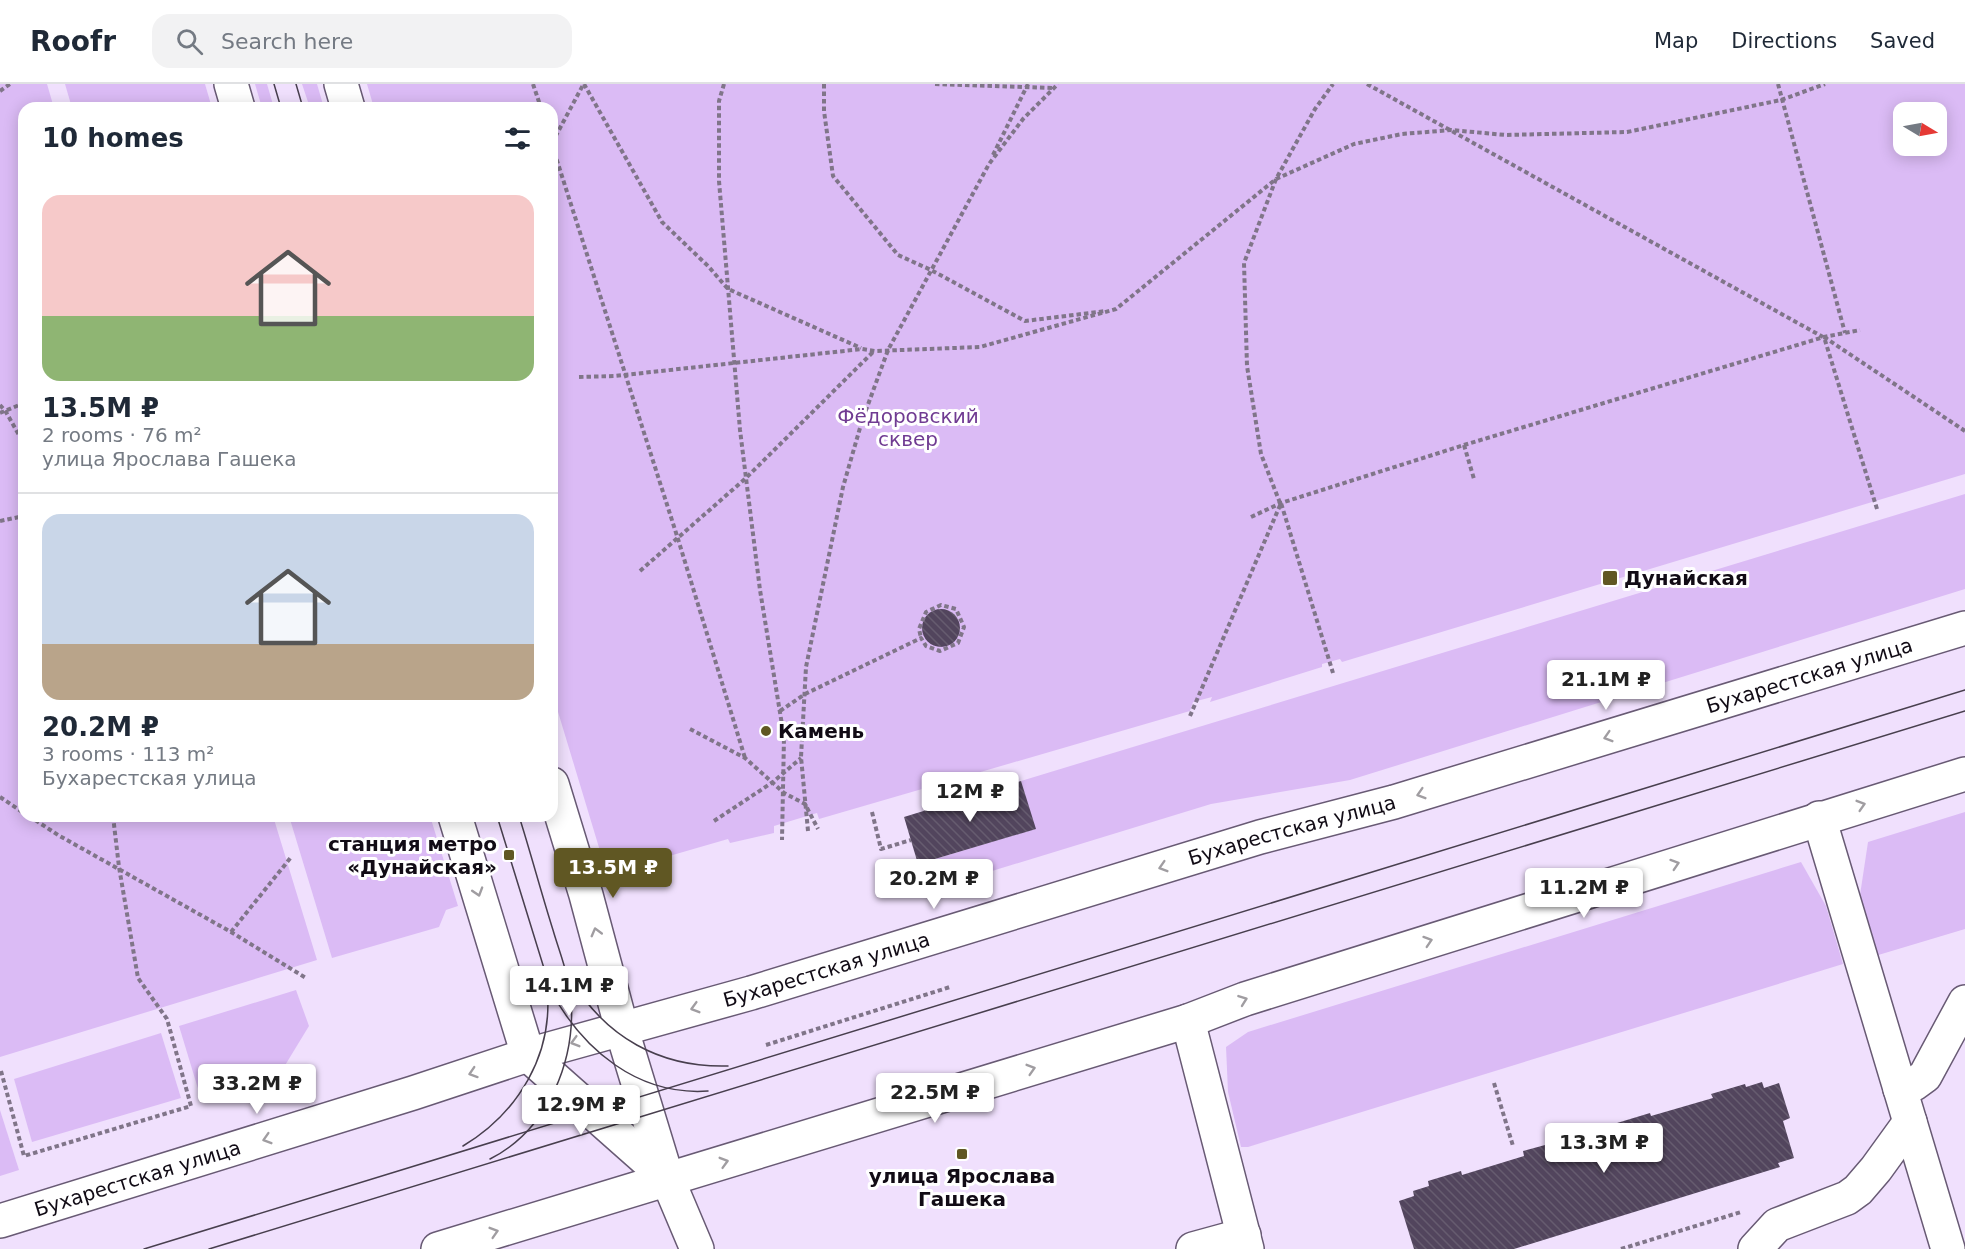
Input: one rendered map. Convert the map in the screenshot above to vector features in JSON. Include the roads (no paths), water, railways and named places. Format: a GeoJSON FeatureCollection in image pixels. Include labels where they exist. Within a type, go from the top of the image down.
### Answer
{"type":"FeatureCollection","features":[{"type":"Feature","properties":{"kind":"street"},"geometry":{"type":"LineString","coordinates":[[231,84],[236,102]]}},
{"type":"Feature","properties":{"kind":"street"},"geometry":{"type":"LineString","coordinates":[[340,84],[346,102]]}},
{"type":"Feature","properties":{"kind":"street","name":"Бухарестская улица"},"geometry":{"type":"LineString","coordinates":[[0,1221],[413,1094],[528,1055],[751,993],[1260,837],[1394,802],[1965,628]]}},
{"type":"Feature","properties":{"kind":"street"},"geometry":{"type":"LineString","coordinates":[[438,1249],[1188,1021],[1245,999],[1965,774]]}},
{"type":"Feature","properties":{"kind":"street"},"geometry":{"type":"LineString","coordinates":[[558,804],[586,895],[622,1029],[668,1178],[697,1249]]}},
{"type":"Feature","properties":{"kind":"street"},"geometry":{"type":"LineString","coordinates":[[1819,818],[1948,1249],[1965,1244]]}},
{"type":"Feature","properties":{"kind":"street"},"geometry":{"type":"LineString","coordinates":[[457,822],[528,1055],[668,1178]]}},
{"type":"Feature","properties":{"kind":"street"},"geometry":{"type":"LineString","coordinates":[[1900,1089],[1914,1084],[1925,1076],[1965,1002]]}},
{"type":"Feature","properties":{"kind":"street"},"geometry":{"type":"LineString","coordinates":[[1188,1021],[1246,1242],[1193,1249]]}},
{"type":"Feature","properties":{"kind":"street"},"geometry":{"type":"LineString","coordinates":[[1755,1249],[1777,1225],[1847,1198],[1858,1190],[1910,1122]]}},
{"type":"Feature","properties":{"kind":"tram line"},"geometry":{"type":"LineString","coordinates":[[274,84],[279,102]]}},
{"type":"Feature","properties":{"kind":"tram line"},"geometry":{"type":"LineString","coordinates":[[296,84],[301,102]]}},
{"type":"Feature","properties":{"kind":"tram line"},"geometry":{"type":"LineString","coordinates":[[144,1249],[1965,690]]}},
{"type":"Feature","properties":{"kind":"tram line"},"geometry":{"type":"LineString","coordinates":[[209,1249],[1965,711]]}},
{"type":"Feature","properties":{"kind":"tram line"},"geometry":{"type":"LineString","coordinates":[[499,822],[551,991],[579,1032],[596,1050],[615,1065],[636,1077],[658,1086],[682,1091],[708,1091]]}},
{"type":"Feature","properties":{"kind":"tram line"},"geometry":{"type":"LineString","coordinates":[[490,1159],[511,1146],[543,1111],[563,1068],[569,1045],[570,989],[521,822]]}},
{"type":"Feature","properties":{"kind":"tram line"},"geometry":{"type":"LineString","coordinates":[[571,979],[600,1017],[618,1033],[637,1045],[657,1055],[680,1061],[728,1066]]}},
{"type":"Feature","properties":{"kind":"tram line"},"geometry":{"type":"LineString","coordinates":[[463,1146],[500,1117],[516,1099],[528,1079],[545,1036],[548,1012],[547,988]]}},
{"type":"Feature","properties":{"kind":"place","name":"Дунайская"},"geometry":{"type":"Point","coordinates":[1610,578]}},
{"type":"Feature","properties":{"kind":"place","name":"Камень"},"geometry":{"type":"Point","coordinates":[766,731]}},
{"type":"Feature","properties":{"kind":"place","name":"станция метро «Дунайская»"},"geometry":{"type":"Point","coordinates":[509,855]}},
{"type":"Feature","properties":{"kind":"place","name":"улица Ярослава Гашека"},"geometry":{"type":"Point","coordinates":[962,1154]}},
{"type":"Feature","properties":{"kind":"park label","name":"Фёдоровский сквер"},"geometry":{"type":"Point","coordinates":[908,428]}}]}
